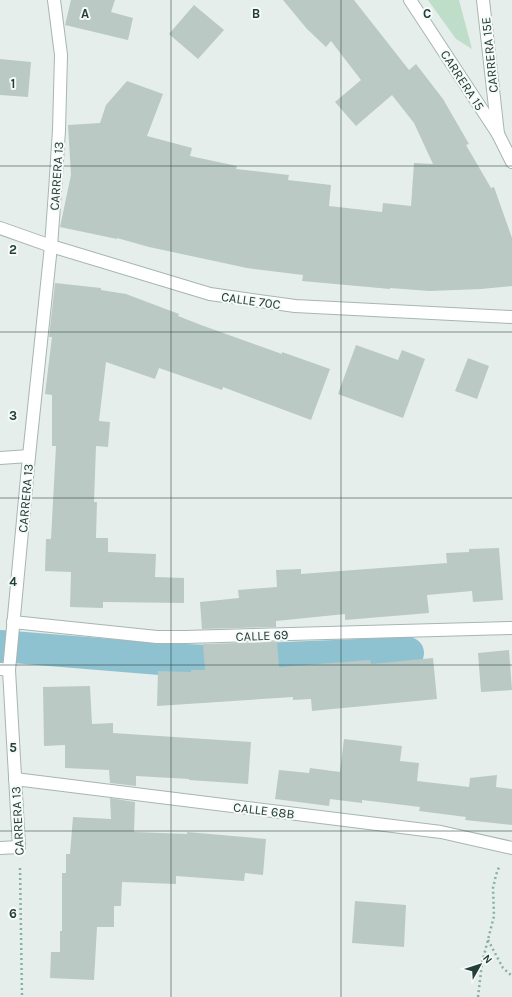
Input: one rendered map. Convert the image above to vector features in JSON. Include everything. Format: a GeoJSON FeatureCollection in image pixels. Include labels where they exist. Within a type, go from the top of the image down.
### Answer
{"type":"FeatureCollection","features":[{"type":"Feature","properties":{"kind":"street","name":"CARRERA 13"},"geometry":{"type":"LineString","coordinates":[[19,847],[6,666],[13,626],[51,246],[59,130],[61,55],[54,0]]}},
{"type":"Feature","properties":{"kind":"street","name":"CARRERA 15"},"geometry":{"type":"LineString","coordinates":[[410,0],[498,134],[512,162]]}},
{"type":"Feature","properties":{"kind":"street","name":"CARRERA 15E"},"geometry":{"type":"LineString","coordinates":[[483,0],[498,134]]}},
{"type":"Feature","properties":{"kind":"street","name":"CALLE 70C"},"geometry":{"type":"LineString","coordinates":[[0,228],[51,246],[210,294],[295,306],[512,317]]}},
{"type":"Feature","properties":{"kind":"street"},"geometry":{"type":"LineString","coordinates":[[0,458],[29,456]]}},
{"type":"Feature","properties":{"kind":"street","name":"CALLE 69"},"geometry":{"type":"LineString","coordinates":[[13,626],[164,637],[512,628]]}},
{"type":"Feature","properties":{"kind":"street","name":"CALLE 68B"},"geometry":{"type":"LineString","coordinates":[[15,779],[440,832],[511,848]]}},
{"type":"Feature","properties":{"kind":"street"},"geometry":{"type":"LineString","coordinates":[[0,848],[19,847]]}},
{"type":"Feature","properties":{"kind":"path","name":"CARRERA 13"},"geometry":{"type":"LineString","coordinates":[[19,847],[22,997]]}},
{"type":"Feature","properties":{"kind":"path"},"geometry":{"type":"LineString","coordinates":[[478,997],[482,963],[494,916],[493,888],[496,875],[511,848]]}},
{"type":"Feature","properties":{"kind":"path"},"geometry":{"type":"LineString","coordinates":[[488,939],[503,968],[512,976]]}},
{"type":"Feature","properties":{"kind":"green space"},"geometry":{"type":"Polygon","coordinates":[[[428,0],[459,0],[472,49],[456,39],[428,0]]]}},
{"type":"Feature","properties":{"kind":"building"},"geometry":{"type":"Polygon","coordinates":[[[71,0],[115,0],[111,12],[133,18],[128,40],[65,25],[71,0]]]}},
{"type":"Feature","properties":{"kind":"building"},"geometry":{"type":"Polygon","coordinates":[[[283,0],[354,0],[409,70],[416,64],[443,99],[469,144],[466,145],[491,188],[494,187],[512,238],[512,286],[429,291],[302,281],[303,275],[247,268],[149,247],[117,238],[60,227],[71,175],[68,125],[100,123],[106,105],[127,81],[163,94],[147,136],[192,148],[190,156],[237,166],[236,169],[289,175],[288,180],[331,185],[329,206],[382,212],[383,203],[411,206],[414,163],[433,164],[414,123],[392,95],[356,126],[335,102],[361,80],[331,41],[326,47],[307,29],[283,0]]]}},
{"type":"Feature","properties":{"kind":"building"},"geometry":{"type":"Polygon","coordinates":[[[194,5],[224,30],[198,59],[169,34],[194,5]]]}},
{"type":"Feature","properties":{"kind":"building"},"geometry":{"type":"Polygon","coordinates":[[[0,59],[31,62],[28,97],[0,95],[0,59]]]}},
{"type":"Feature","properties":{"kind":"building"},"geometry":{"type":"Polygon","coordinates":[[[55,283],[101,288],[101,290],[126,294],[179,314],[178,316],[201,325],[282,354],[282,352],[330,369],[311,420],[223,387],[222,390],[159,368],[155,379],[106,362],[99,421],[110,422],[108,447],[96,446],[94,502],[97,502],[96,538],[108,538],[108,552],[156,554],[155,577],[184,578],[184,603],[103,602],[103,608],[70,607],[71,572],[45,571],[46,539],[51,539],[56,446],[52,446],[52,395],[45,394],[52,337],[49,337],[55,283]]]}},
{"type":"Feature","properties":{"kind":"building"},"geometry":{"type":"Polygon","coordinates":[[[356,345],[398,360],[402,350],[425,359],[403,418],[338,394],[356,345]]]}},
{"type":"Feature","properties":{"kind":"building"},"geometry":{"type":"Polygon","coordinates":[[[468,358],[489,366],[477,399],[455,391],[468,358]]]}},
{"type":"Feature","properties":{"kind":"building"},"geometry":{"type":"Polygon","coordinates":[[[499,548],[503,600],[473,602],[472,591],[427,595],[429,613],[345,620],[345,614],[276,621],[276,627],[202,629],[200,602],[239,598],[238,590],[277,587],[276,570],[301,569],[301,574],[447,563],[446,553],[469,552],[469,549],[499,548]]]}},
{"type":"Feature","properties":{"kind":"building"},"geometry":{"type":"Polygon","coordinates":[[[277,642],[279,667],[370,660],[371,664],[433,658],[437,699],[312,711],[311,699],[293,700],[293,697],[157,706],[158,671],[191,672],[191,670],[205,670],[203,644],[277,642]]]}},
{"type":"Feature","properties":{"kind":"building"},"geometry":{"type":"Polygon","coordinates":[[[509,650],[512,690],[481,692],[478,653],[509,650]]]}},
{"type":"Feature","properties":{"kind":"building"},"geometry":{"type":"Polygon","coordinates":[[[90,686],[92,724],[113,723],[113,733],[251,742],[248,784],[136,776],[136,786],[110,783],[109,770],[65,768],[65,745],[44,746],[43,687],[90,686]]]}},
{"type":"Feature","properties":{"kind":"building"},"geometry":{"type":"Polygon","coordinates":[[[344,739],[402,746],[400,761],[419,763],[417,781],[469,787],[470,778],[497,775],[496,787],[512,789],[512,825],[465,820],[466,817],[419,811],[420,807],[362,800],[362,803],[330,799],[329,806],[275,799],[279,770],[309,773],[310,768],[340,772],[344,739]]]}},
{"type":"Feature","properties":{"kind":"building"},"geometry":{"type":"Polygon","coordinates":[[[110,798],[135,802],[134,832],[187,834],[187,832],[266,839],[263,875],[245,873],[244,881],[176,876],[176,884],[122,882],[121,906],[114,906],[114,927],[97,927],[94,980],[50,978],[51,952],[60,952],[60,931],[62,931],[62,873],[66,873],[66,854],[70,854],[73,817],[111,819],[110,798]]]}},
{"type":"Feature","properties":{"kind":"building"},"geometry":{"type":"Polygon","coordinates":[[[355,901],[406,905],[404,947],[352,943],[355,901]]]}},
{"type":"Feature","properties":{"kind":"waterway"},"geometry":{"type":"LineString","coordinates":[[0,646],[160,659],[211,661],[408,653]]}}]}
